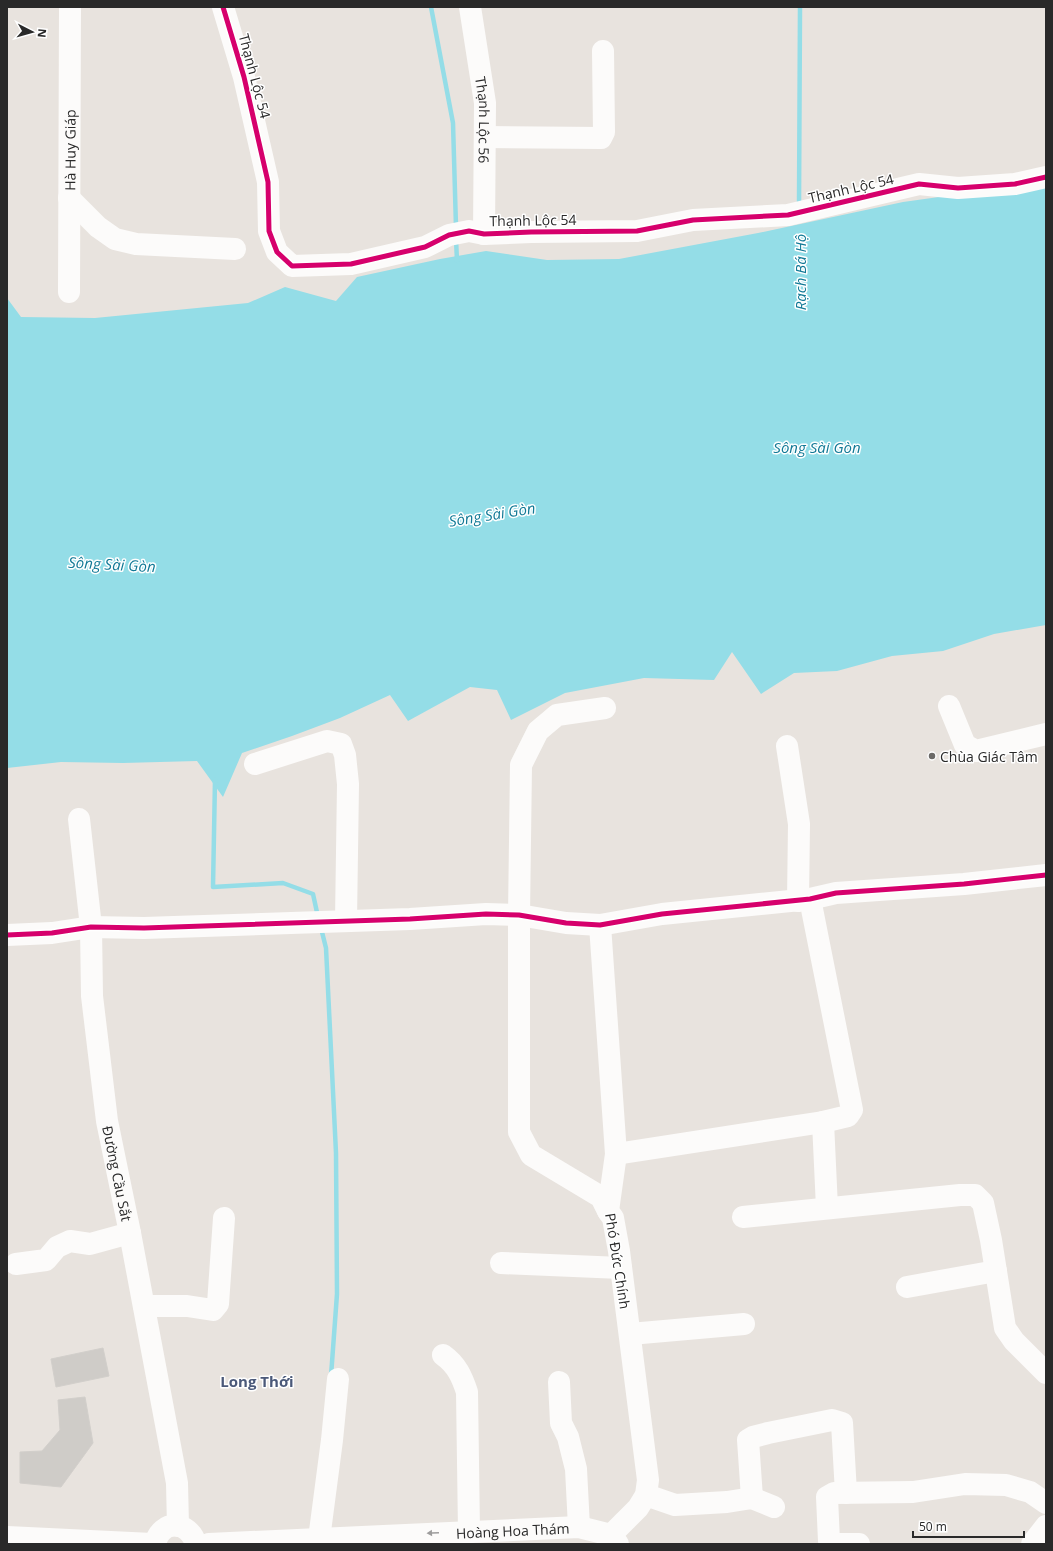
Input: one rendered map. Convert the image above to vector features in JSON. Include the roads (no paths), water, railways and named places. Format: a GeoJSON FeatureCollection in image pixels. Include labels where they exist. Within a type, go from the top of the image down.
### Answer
{"type":"FeatureCollection","features":[{"type":"Feature","properties":{"kind":"street","name":"Hà Huy Giáp"},"geometry":{"type":"LineString","coordinates":[[69,292],[70,7]]}},
{"type":"Feature","properties":{"kind":"street","name":"Thạnh Lộc 54"},"geometry":{"type":"LineString","coordinates":[[223,7],[244,76],[268,182],[269,231],[277,252],[292,266],[352,264],[425,247],[466,234],[531,232],[636,232],[693,220],[799,212],[919,184],[958,188],[1015,184],[1046,177]]}},
{"type":"Feature","properties":{"kind":"street","name":"Thạnh Lộc 56"},"geometry":{"type":"LineString","coordinates":[[466,234],[485,137],[485,103],[470,7]]}},
{"type":"Feature","properties":{"kind":"street"},"geometry":{"type":"LineString","coordinates":[[485,137],[601,138],[604,132],[603,51]]}},
{"type":"Feature","properties":{"kind":"street"},"geometry":{"type":"LineString","coordinates":[[69,198],[98,228],[115,239],[136,244],[235,249]]}},
{"type":"Feature","properties":{"kind":"street"},"geometry":{"type":"LineString","coordinates":[[949,706],[965,745],[976,751],[1046,734]]}},
{"type":"Feature","properties":{"kind":"street"},"geometry":{"type":"LineString","coordinates":[[605,708],[557,715],[538,731],[521,765],[519,1132],[531,1155],[601,1197],[608,1211]]}},
{"type":"Feature","properties":{"kind":"street"},"geometry":{"type":"LineString","coordinates":[[255,764],[327,741],[341,744],[345,755],[348,784],[329,921]]}},
{"type":"Feature","properties":{"kind":"street"},"geometry":{"type":"LineString","coordinates":[[616,1154],[823,1122],[848,1116],[852,1110],[804,900],[799,824],[787,746]]}},
{"type":"Feature","properties":{"kind":"street","name":"Đường Cầu Sắt"},"geometry":{"type":"LineString","coordinates":[[79,819],[91,927],[92,996],[107,1121],[130,1233],[177,1483],[178,1526]]}},
{"type":"Feature","properties":{"kind":"street"},"geometry":{"type":"LineString","coordinates":[[7,935],[52,932],[91,927],[144,928],[486,914],[519,915],[566,923],[600,925],[662,914],[804,900],[836,893],[964,884],[1046,875]]}},
{"type":"Feature","properties":{"kind":"street","name":"Phó Đức Chính"},"geometry":{"type":"LineString","coordinates":[[600,925],[616,1154],[608,1211],[613,1218],[630,1334],[648,1480],[646,1495]]}},
{"type":"Feature","properties":{"kind":"street"},"geometry":{"type":"LineString","coordinates":[[823,1122],[827,1208]]}},
{"type":"Feature","properties":{"kind":"street"},"geometry":{"type":"LineString","coordinates":[[743,1216],[960,1195],[975,1195],[983,1203],[991,1240],[1004,1328],[1014,1342],[1046,1373]]}},
{"type":"Feature","properties":{"kind":"street"},"geometry":{"type":"LineString","coordinates":[[144,1306],[187,1306],[213,1310],[218,1304],[224,1218]]}},
{"type":"Feature","properties":{"kind":"street"},"geometry":{"type":"LineString","coordinates":[[16,1264],[46,1260],[57,1247],[70,1241],[90,1244],[130,1233]]}},
{"type":"Feature","properties":{"kind":"street"},"geometry":{"type":"LineString","coordinates":[[501,1263],[621,1268]]}},
{"type":"Feature","properties":{"kind":"street"},"geometry":{"type":"LineString","coordinates":[[907,1287],[996,1271]]}},
{"type":"Feature","properties":{"kind":"street"},"geometry":{"type":"LineString","coordinates":[[630,1334],[744,1324]]}},
{"type":"Feature","properties":{"kind":"street"},"geometry":{"type":"LineString","coordinates":[[444,1355],[452,1361],[461,1374],[467,1392],[469,1531]]}},
{"type":"Feature","properties":{"kind":"street"},"geometry":{"type":"LineString","coordinates":[[320,1539],[338,1378]]}},
{"type":"Feature","properties":{"kind":"street"},"geometry":{"type":"LineString","coordinates":[[559,1382],[560,1423],[568,1437],[576,1469],[574,1533]]}},
{"type":"Feature","properties":{"kind":"street"},"geometry":{"type":"LineString","coordinates":[[752,1498],[748,1440],[753,1437],[832,1420],[842,1423],[846,1493]]}},
{"type":"Feature","properties":{"kind":"street"},"geometry":{"type":"LineString","coordinates":[[859,1544],[834,1544],[829,1541],[828,1497],[834,1493],[913,1492],[965,1484],[1006,1485],[1030,1492],[1046,1503]]}},
{"type":"Feature","properties":{"kind":"street"},"geometry":{"type":"LineString","coordinates":[[615,1539],[646,1495],[675,1505],[728,1502],[752,1498],[774,1507]]}},
{"type":"Feature","properties":{"kind":"street"},"geometry":{"type":"LineString","coordinates":[[7,1537],[153,1544],[165,1528],[178,1526],[191,1532],[196,1544]]}},
{"type":"Feature","properties":{"kind":"street"},"geometry":{"type":"LineString","coordinates":[[1032,1544],[1046,1526]]}},
{"type":"Feature","properties":{"kind":"street","name":"Hoàng Hoa Thám"},"geometry":{"type":"LineString","coordinates":[[209,1544],[469,1531],[574,1533],[615,1539]]}},
{"type":"Feature","properties":{"kind":"water","name":"Sông Sài Gòn"},"geometry":{"type":"Polygon","coordinates":[[[1046,182],[1046,625],[994,634],[943,651],[892,656],[837,671],[794,673],[761,694],[732,652],[714,680],[644,678],[565,693],[511,720],[497,690],[470,687],[408,721],[390,695],[340,718],[242,753],[223,797],[197,761],[123,763],[61,762],[7,768],[7,298],[21,317],[95,318],[248,303],[285,287],[336,301],[357,277],[440,259],[486,251],[547,260],[619,259],[758,233],[903,202],[1046,182]]]}},
{"type":"Feature","properties":{"kind":"waterway"},"geometry":{"type":"LineString","coordinates":[[431,7],[453,123],[456,227]]}},
{"type":"Feature","properties":{"kind":"waterway","name":"Rạch Bá Hộ"},"geometry":{"type":"LineString","coordinates":[[799,205],[800,7]]}},
{"type":"Feature","properties":{"kind":"waterway"},"geometry":{"type":"LineString","coordinates":[[456,239],[457,261]]}},
{"type":"Feature","properties":{"kind":"waterway"},"geometry":{"type":"LineString","coordinates":[[215,780],[213,887],[283,883],[313,894],[318,917]]}},
{"type":"Feature","properties":{"kind":"waterway"},"geometry":{"type":"LineString","coordinates":[[321,928],[326,948],[336,1153],[337,1294],[331,1376]]}},
{"type":"Feature","properties":{"kind":"place","name":"Chùa Giác Tâm"},"geometry":{"type":"Point","coordinates":[932,756]}},
{"type":"Feature","properties":{"kind":"district","name":"Long Thới"},"geometry":{"type":"Point","coordinates":[257,1381]}}]}
